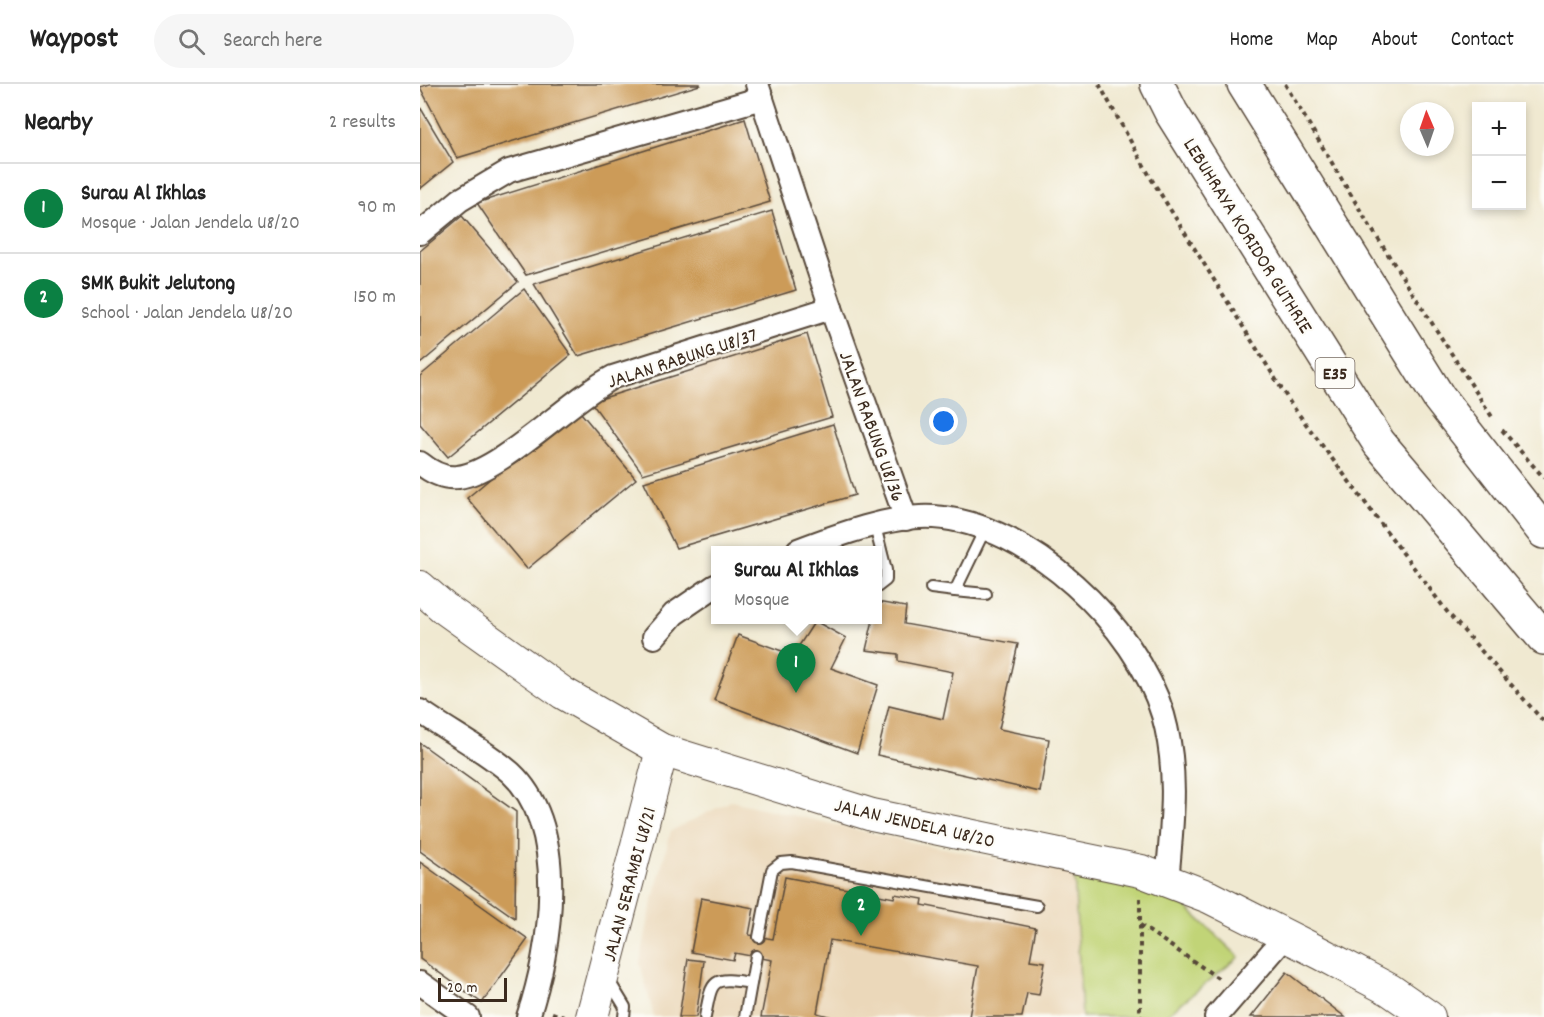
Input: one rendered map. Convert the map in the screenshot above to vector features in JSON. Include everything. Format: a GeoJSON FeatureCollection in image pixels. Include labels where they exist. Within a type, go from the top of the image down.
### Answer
{"type":"FeatureCollection","features":[{"type":"Feature","properties":{"kind":"highway","name":"LEBUHRAYA KORIDOR GUTHRIE"},"geometry":{"type":"LineString","coordinates":[[1157,84],[1171,111],[1379,443],[1544,638]]}},
{"type":"Feature","properties":{"kind":"highway"},"geometry":{"type":"LineString","coordinates":[[1244,84],[1439,398],[1544,532]]}},
{"type":"Feature","properties":{"kind":"street"},"geometry":{"type":"LineString","coordinates":[[420,233],[460,200],[509,171],[760,91]]}},
{"type":"Feature","properties":{"kind":"street","name":"JALAN RABUNG U8/36"},"geometry":{"type":"LineString","coordinates":[[760,91],[831,308],[906,519],[933,516],[960,520],[1022,546],[1091,602],[1125,640],[1145,669],[1163,714],[1171,754],[1175,800],[1154,876]]}},
{"type":"Feature","properties":{"kind":"street","name":"JALAN RABUNG U8/37"},"geometry":{"type":"LineString","coordinates":[[420,463],[434,474],[456,478],[478,473],[499,460],[590,389],[613,377],[831,308]]}},
{"type":"Feature","properties":{"kind":"street"},"geometry":{"type":"LineString","coordinates":[[811,546],[906,519]]}},
{"type":"Feature","properties":{"kind":"street","name":"JALAN JENDELA U8/20"},"geometry":{"type":"LineString","coordinates":[[420,587],[444,608],[563,693],[662,750],[872,814],[1154,876],[1209,897],[1390,990],[1429,1017]]}},
{"type":"Feature","properties":{"kind":"street"},"geometry":{"type":"LineString","coordinates":[[654,637],[674,614],[711,589]]}},
{"type":"Feature","properties":{"kind":"street"},"geometry":{"type":"LineString","coordinates":[[420,711],[510,773],[524,789],[542,825],[549,876],[548,929],[544,960],[528,1017]]}},
{"type":"Feature","properties":{"kind":"street","name":"JALAN SERAMBI U8/21"},"geometry":{"type":"LineString","coordinates":[[592,1017],[662,750]]}},
{"type":"Feature","properties":{"kind":"street"},"geometry":{"type":"LineString","coordinates":[[1216,1017],[1285,937]]}},
{"type":"Feature","properties":{"kind":"street"},"geometry":{"type":"LineString","coordinates":[[420,983],[468,1017]]}},
{"type":"Feature","properties":{"kind":"lane"},"geometry":{"type":"LineString","coordinates":[[875,526],[880,546]]}},
{"type":"Feature","properties":{"kind":"lane"},"geometry":{"type":"LineString","coordinates":[[954,591],[985,529]]}},
{"type":"Feature","properties":{"kind":"lane"},"geometry":{"type":"LineString","coordinates":[[882,554],[886,570],[886,580],[882,583]]}},
{"type":"Feature","properties":{"kind":"lane"},"geometry":{"type":"LineString","coordinates":[[931,588],[986,594]]}},
{"type":"Feature","properties":{"kind":"lane"},"geometry":{"type":"LineString","coordinates":[[759,937],[772,870],[781,864],[792,862],[1037,906]]}},
{"type":"Feature","properties":{"kind":"lane"},"geometry":{"type":"LineString","coordinates":[[745,1017],[756,956]]}},
{"type":"Feature","properties":{"kind":"lane"},"geometry":{"type":"LineString","coordinates":[[604,975],[618,991],[625,1007],[624,1017]]}},
{"type":"Feature","properties":{"kind":"lane"},"geometry":{"type":"LineString","coordinates":[[705,1017],[711,987],[715,983],[732,980],[751,983]]}},
{"type":"Feature","properties":{"kind":"path"},"geometry":{"type":"LineString","coordinates":[[1099,84],[1152,180],[1292,404],[1448,613],[1544,722]]}},
{"type":"Feature","properties":{"kind":"path"},"geometry":{"type":"LineString","coordinates":[[1285,84],[1366,220],[1496,423],[1544,478]]}},
{"type":"Feature","properties":{"kind":"path"},"geometry":{"type":"LineString","coordinates":[[1140,1017],[1140,925],[1154,876]]}},
{"type":"Feature","properties":{"kind":"path"},"geometry":{"type":"LineString","coordinates":[[1140,925],[1239,993]]}},
{"type":"Feature","properties":{"kind":"shaded area"},"geometry":{"type":"Polygon","coordinates":[[[731,801],[911,842],[1074,873],[1082,1017],[654,1017],[640,963],[651,908],[671,831],[731,801]]]}},
{"type":"Feature","properties":{"kind":"green space"},"geometry":{"type":"Polygon","coordinates":[[[1074,873],[1147,888],[1185,906],[1239,957],[1164,1017],[1082,1017],[1074,873]]]}},
{"type":"Feature","properties":{"kind":"building"},"geometry":{"type":"Polygon","coordinates":[[[430,84],[700,85],[457,158],[420,87],[430,84]]]}},
{"type":"Feature","properties":{"kind":"building"},"geometry":{"type":"Polygon","coordinates":[[[420,107],[453,162],[420,189],[420,107]]]}},
{"type":"Feature","properties":{"kind":"building"},"geometry":{"type":"Polygon","coordinates":[[[745,119],[770,202],[526,275],[477,203],[745,119]]]}},
{"type":"Feature","properties":{"kind":"building"},"geometry":{"type":"Polygon","coordinates":[[[772,211],[796,290],[578,356],[534,284],[772,211]]]}},
{"type":"Feature","properties":{"kind":"building"},"geometry":{"type":"Polygon","coordinates":[[[462,216],[518,282],[420,364],[420,251],[462,216]]]}},
{"type":"Feature","properties":{"kind":"building"},"geometry":{"type":"Polygon","coordinates":[[[524,289],[571,355],[448,457],[420,424],[420,376],[524,289]]]}},
{"type":"Feature","properties":{"kind":"building"},"geometry":{"type":"Polygon","coordinates":[[[807,334],[832,417],[643,474],[591,402],[807,334]]]}},
{"type":"Feature","properties":{"kind":"building"},"geometry":{"type":"Polygon","coordinates":[[[576,407],[636,479],[527,569],[467,498],[576,407]]]}},
{"type":"Feature","properties":{"kind":"building"},"geometry":{"type":"Polygon","coordinates":[[[833,424],[855,495],[676,548],[644,482],[833,424]]]}},
{"type":"Feature","properties":{"kind":"building"},"geometry":{"type":"Polygon","coordinates":[[[882,603],[906,607],[904,624],[1018,644],[999,729],[1049,739],[1040,792],[877,755],[889,706],[943,719],[953,672],[898,661],[898,654],[866,650],[872,624],[882,624],[882,603]]]}},
{"type":"Feature","properties":{"kind":"building"},"geometry":{"type":"Polygon","coordinates":[[[813,624],[820,624],[846,638],[831,668],[878,685],[857,753],[714,700],[738,635],[793,655],[813,624]]]}},
{"type":"Feature","properties":{"kind":"building"},"geometry":{"type":"Polygon","coordinates":[[[420,743],[516,812],[515,918],[420,851],[420,743]]]}},
{"type":"Feature","properties":{"kind":"building"},"geometry":{"type":"Polygon","coordinates":[[[420,862],[528,939],[482,1003],[420,959],[420,862]]]}},
{"type":"Feature","properties":{"kind":"building"},"geometry":{"type":"Polygon","coordinates":[[[785,877],[894,898],[895,894],[923,899],[922,905],[1036,928],[1030,960],[1045,962],[1039,995],[1027,993],[1022,1017],[969,1017],[978,966],[830,940],[817,1013],[832,1017],[761,1017],[772,960],[735,953],[733,960],[691,952],[701,898],[754,908],[749,935],[773,939],[785,877]]]}},
{"type":"Feature","properties":{"kind":"building"},"geometry":{"type":"Polygon","coordinates":[[[688,959],[704,961],[696,1017],[679,1017],[688,959]]]}},
{"type":"Feature","properties":{"kind":"building"},"geometry":{"type":"Polygon","coordinates":[[[1287,972],[1345,1017],[1251,1017],[1287,972]]]}},
{"type":"Feature","properties":{"kind":"place","name":"Surau Al Ikhlas"},"geometry":{"type":"Point","coordinates":[796,693]}},
{"type":"Feature","properties":{"kind":"place","name":"SMK Bukit Jelutong"},"geometry":{"type":"Point","coordinates":[861,936]}}]}
